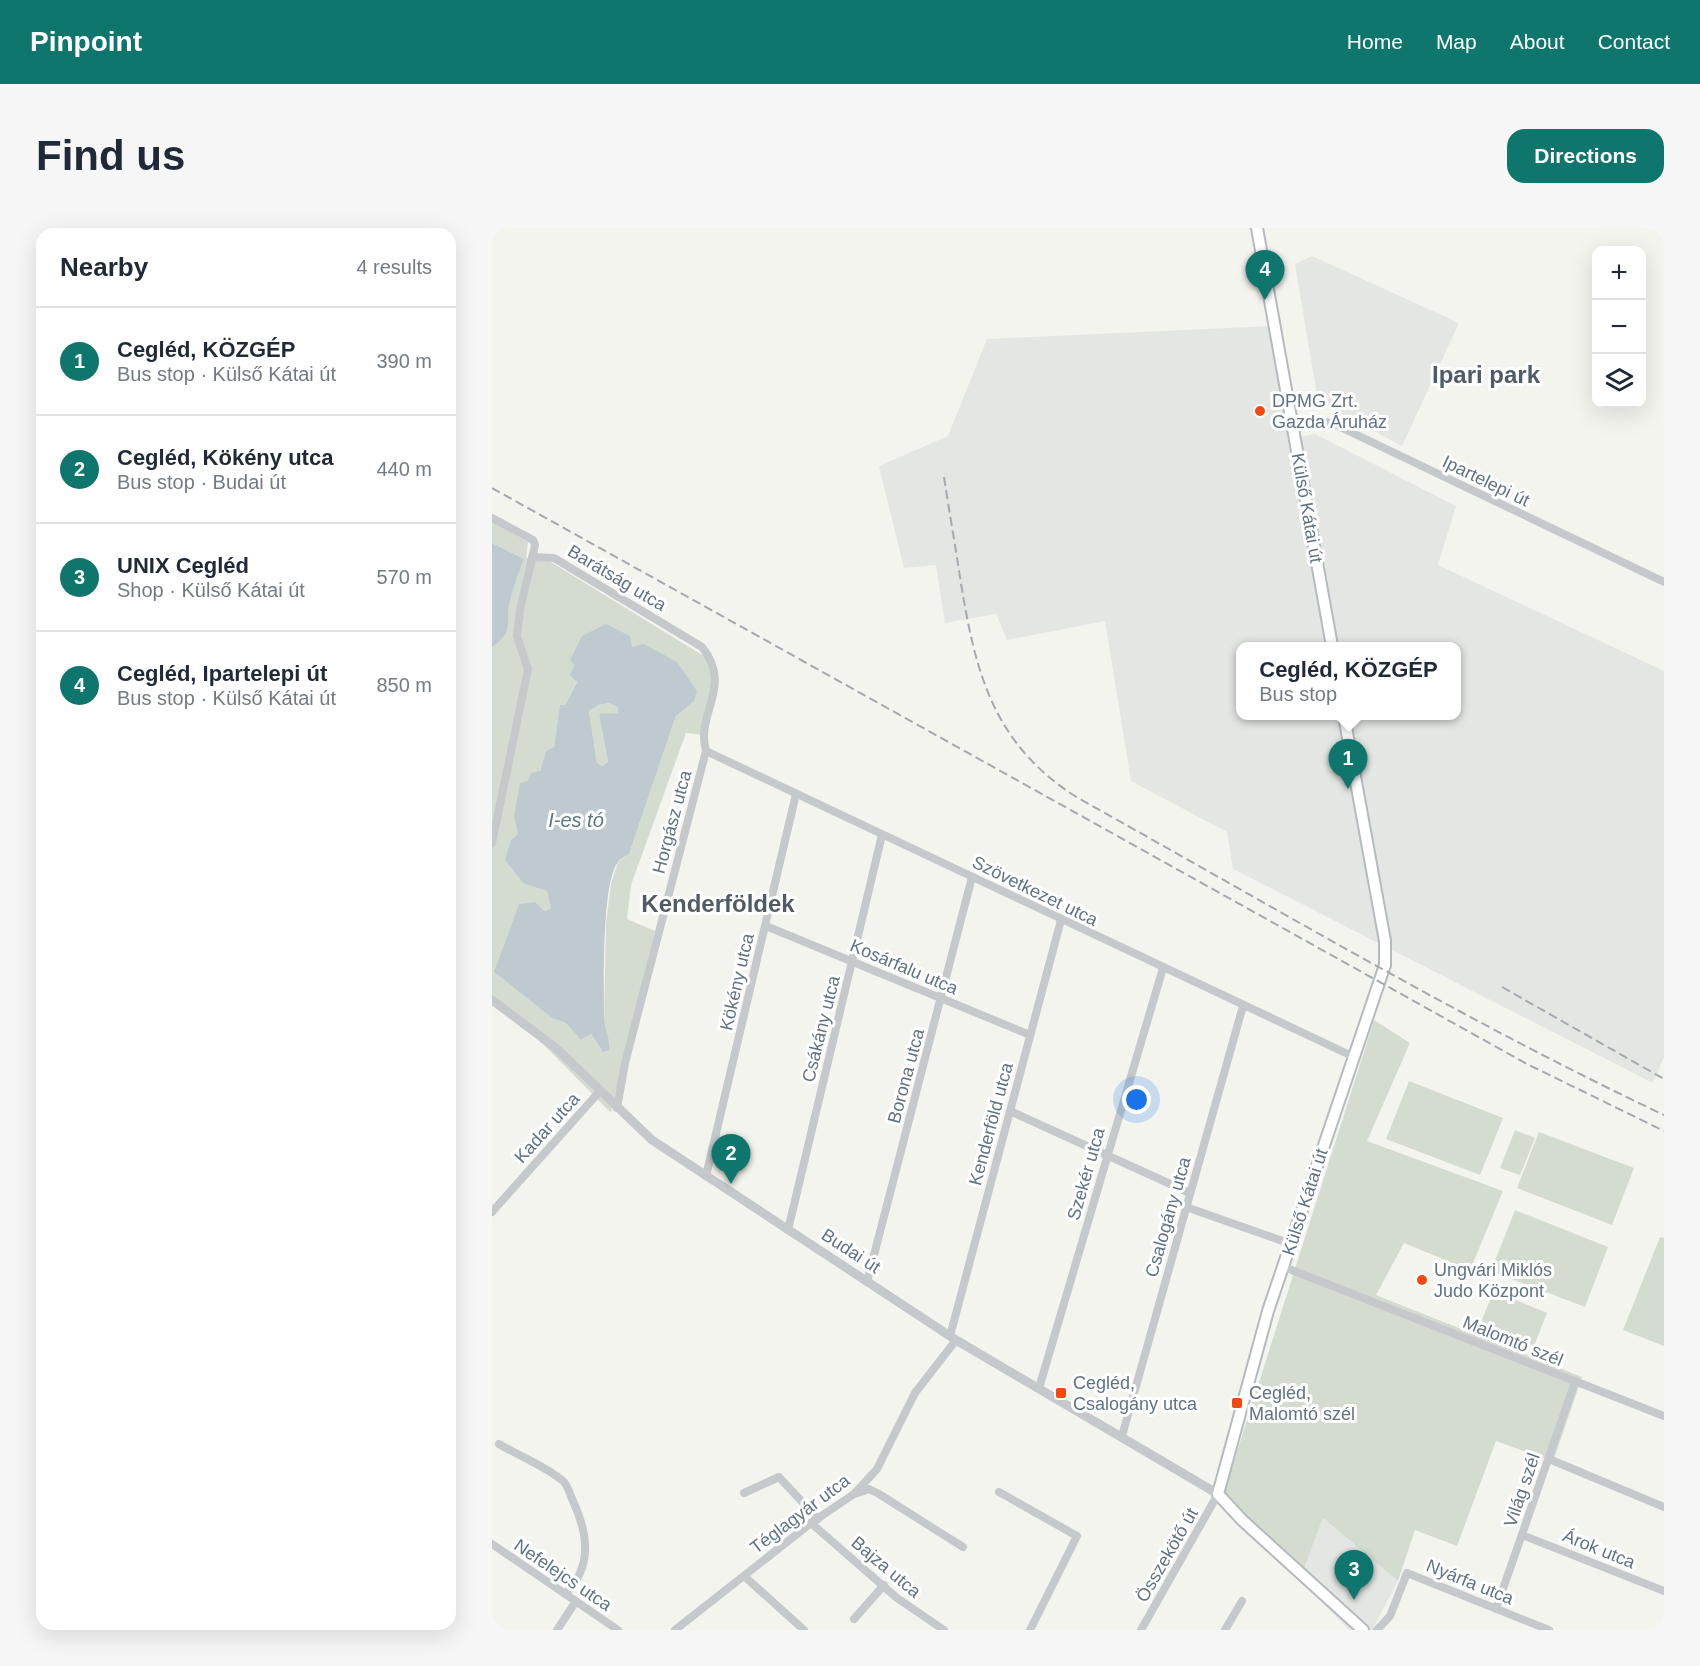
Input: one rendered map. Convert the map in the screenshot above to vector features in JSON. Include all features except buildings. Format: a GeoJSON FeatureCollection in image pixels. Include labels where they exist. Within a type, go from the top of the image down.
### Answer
{"type":"FeatureCollection","features":[{"type":"Feature","properties":{"kind":"main road","name":"Külső Kátai út"},"geometry":{"type":"LineString","coordinates":[[1257,228],[1331,642]]}},
{"type":"Feature","properties":{"kind":"main road","name":"Külső Kátai út"},"geometry":{"type":"LineString","coordinates":[[1218,1494],[1255,1356],[1352,1056],[1384,965],[1385,952],[1345,720]]}},
{"type":"Feature","properties":{"kind":"main road"},"geometry":{"type":"LineString","coordinates":[[1218,1494],[1242,1520],[1363,1630]]}},
{"type":"Feature","properties":{"kind":"street","name":"Ipartelepi út"},"geometry":{"type":"LineString","coordinates":[[1292,423],[1317,420],[1334,424],[1664,582]]}},
{"type":"Feature","properties":{"kind":"street"},"geometry":{"type":"LineString","coordinates":[[492,518],[533,540],[533,557],[520,610],[517,636],[528,669],[492,843]]}},
{"type":"Feature","properties":{"kind":"street","name":"Barátság utca"},"geometry":{"type":"LineString","coordinates":[[533,557],[554,558],[702,648],[712,662],[717,684]]}},
{"type":"Feature","properties":{"kind":"street","name":"Horgász utca"},"geometry":{"type":"LineString","coordinates":[[617,1108],[625,1063],[706,751],[703,741],[717,684]]}},
{"type":"Feature","properties":{"kind":"street","name":"Szövetkezet utca"},"geometry":{"type":"LineString","coordinates":[[706,751],[1352,1056]]}},
{"type":"Feature","properties":{"kind":"street","name":"Kökény utca"},"geometry":{"type":"LineString","coordinates":[[706,1176],[796,794]]}},
{"type":"Feature","properties":{"kind":"street","name":"Csákány utca"},"geometry":{"type":"LineString","coordinates":[[788,1230],[882,835]]}},
{"type":"Feature","properties":{"kind":"street","name":"Borona utca"},"geometry":{"type":"LineString","coordinates":[[867,1282],[972,877]]}},
{"type":"Feature","properties":{"kind":"street","name":"Kenderföld utca"},"geometry":{"type":"LineString","coordinates":[[953,1338],[1061,920]]}},
{"type":"Feature","properties":{"kind":"street","name":"Kosárfalu utca"},"geometry":{"type":"LineString","coordinates":[[766,926],[1030,1035]]}},
{"type":"Feature","properties":{"kind":"street","name":"Szekér utca"},"geometry":{"type":"LineString","coordinates":[[1039,1388],[1163,968]]}},
{"type":"Feature","properties":{"kind":"street","name":"Budai út"},"geometry":{"type":"LineString","coordinates":[[492,1000],[548,1041],[652,1140],[953,1338],[1218,1494]]}},
{"type":"Feature","properties":{"kind":"street","name":"Csalogány utca"},"geometry":{"type":"LineString","coordinates":[[1122,1436],[1243,1006]]}},
{"type":"Feature","properties":{"kind":"street","name":"Kadar utca"},"geometry":{"type":"LineString","coordinates":[[492,1212],[600,1091]]}},
{"type":"Feature","properties":{"kind":"street"},"geometry":{"type":"LineString","coordinates":[[1010,1111],[1108,1153],[1190,1193]]}},
{"type":"Feature","properties":{"kind":"street"},"geometry":{"type":"LineString","coordinates":[[1186,1207],[1291,1244]]}},
{"type":"Feature","properties":{"kind":"street","name":"Malomtó szél"},"geometry":{"type":"LineString","coordinates":[[1284,1267],[1664,1416]]}},
{"type":"Feature","properties":{"kind":"street","name":"Téglagyár utca"},"geometry":{"type":"LineString","coordinates":[[675,1630],[815,1521],[854,1494],[877,1469],[915,1393],[953,1338]]}},
{"type":"Feature","properties":{"kind":"street","name":"Világ szél"},"geometry":{"type":"LineString","coordinates":[[1496,1609],[1575,1382]]}},
{"type":"Feature","properties":{"kind":"street"},"geometry":{"type":"LineString","coordinates":[[499,1444],[564,1482],[576,1508],[587,1543],[579,1576],[565,1594]]}},
{"type":"Feature","properties":{"kind":"street"},"geometry":{"type":"LineString","coordinates":[[1549,1459],[1664,1507]]}},
{"type":"Feature","properties":{"kind":"street","name":"Bajza utca"},"geometry":{"type":"LineString","coordinates":[[744,1493],[779,1477],[815,1521],[897,1598],[944,1630]]}},
{"type":"Feature","properties":{"kind":"street"},"geometry":{"type":"LineString","coordinates":[[854,1494],[869,1489],[963,1547]]}},
{"type":"Feature","properties":{"kind":"street"},"geometry":{"type":"LineString","coordinates":[[999,1492],[1077,1536],[1030,1630]]}},
{"type":"Feature","properties":{"kind":"street","name":"Összekötő út"},"geometry":{"type":"LineString","coordinates":[[1141,1630],[1218,1494]]}},
{"type":"Feature","properties":{"kind":"street","name":"Árok utca"},"geometry":{"type":"LineString","coordinates":[[1522,1535],[1664,1591]]}},
{"type":"Feature","properties":{"kind":"street","name":"Nefelejcs utca"},"geometry":{"type":"LineString","coordinates":[[492,1544],[618,1630]]}},
{"type":"Feature","properties":{"kind":"street","name":"Nyárfa utca"},"geometry":{"type":"LineString","coordinates":[[1377,1630],[1390,1616],[1407,1573],[1550,1630]]}},
{"type":"Feature","properties":{"kind":"street"},"geometry":{"type":"LineString","coordinates":[[744,1576],[801,1629]]}},
{"type":"Feature","properties":{"kind":"street"},"geometry":{"type":"LineString","coordinates":[[854,1619],[884,1585]]}},
{"type":"Feature","properties":{"kind":"street"},"geometry":{"type":"LineString","coordinates":[[557,1630],[576,1601]]}},
{"type":"Feature","properties":{"kind":"street"},"geometry":{"type":"LineString","coordinates":[[1225,1630],[1242,1601]]}},
{"type":"Feature","properties":{"kind":"shaded area"},"geometry":{"type":"Polygon","coordinates":[[[1312,256],[1459,323],[1402,446],[1318,401],[1295,264],[1312,256]]]}},
{"type":"Feature","properties":{"kind":"shaded area"},"geometry":{"type":"Polygon","coordinates":[[[1271,326],[1291,438],[1315,434],[1456,506],[1438,565],[1664,671],[1664,1057],[1653,1083],[1233,869],[1227,832],[1131,781],[1105,621],[1007,640],[996,614],[945,623],[936,565],[904,568],[879,466],[948,436],[987,339],[1271,326]]]}},
{"type":"Feature","properties":{"kind":"shaded area"},"geometry":{"type":"Polygon","coordinates":[[[492,522],[528,542],[526,558],[546,559],[707,658],[715,685],[703,735],[686,733],[631,885],[627,919],[655,931],[611,1113],[542,1043],[492,1004],[492,647],[506,632],[511,596],[524,559],[492,543],[492,522]],[[575,665],[577,681],[565,705],[560,706],[554,747],[546,752],[519,834],[511,840],[524,884],[547,891],[551,908],[544,911],[494,972],[552,1018],[566,1023],[581,1040],[591,1034],[603,1052],[610,1044],[604,1022],[606,923],[611,884],[618,862],[629,854],[676,716],[694,701],[575,665]]]}},
{"type":"Feature","properties":{"kind":"shaded area"},"geometry":{"type":"Polygon","coordinates":[[[609,703],[619,707],[618,714],[599,714],[608,762],[602,766],[597,763],[589,711],[599,705],[609,703]]]}},
{"type":"Feature","properties":{"kind":"shaded area"},"geometry":{"type":"Polygon","coordinates":[[[1374,1020],[1410,1043],[1367,1141],[1503,1191],[1470,1270],[1404,1243],[1376,1295],[1582,1377],[1553,1462],[1496,1441],[1457,1546],[1415,1530],[1398,1581],[1323,1518],[1300,1579],[1221,1502],[1374,1020]]]}},
{"type":"Feature","properties":{"kind":"shaded area"},"geometry":{"type":"Polygon","coordinates":[[[1409,1081],[1503,1118],[1480,1175],[1386,1139],[1409,1081]]]}},
{"type":"Feature","properties":{"kind":"shaded area"},"geometry":{"type":"Polygon","coordinates":[[[1515,1130],[1535,1138],[1520,1175],[1500,1168],[1515,1130]]]}},
{"type":"Feature","properties":{"kind":"shaded area"},"geometry":{"type":"Polygon","coordinates":[[[1539,1132],[1634,1168],[1612,1225],[1517,1188],[1539,1132]]]}},
{"type":"Feature","properties":{"kind":"shaded area"},"geometry":{"type":"Polygon","coordinates":[[[1515,1210],[1608,1247],[1585,1307],[1491,1271],[1515,1210]]]}},
{"type":"Feature","properties":{"kind":"shaded area"},"geometry":{"type":"Polygon","coordinates":[[[1660,1237],[1664,1238],[1664,1346],[1623,1330],[1660,1237]]]}},
{"type":"Feature","properties":{"kind":"shaded area"},"geometry":{"type":"Polygon","coordinates":[[[1494,1291],[1547,1313],[1534,1346],[1480,1324],[1494,1291]]]}},
{"type":"Feature","properties":{"kind":"shaded area"},"geometry":{"type":"Polygon","coordinates":[[[1323,1518],[1398,1581],[1372,1630],[1349,1630],[1300,1579],[1323,1518]]]}},
{"type":"Feature","properties":{"kind":"water"},"geometry":{"type":"Polygon","coordinates":[[[492,543],[524,559],[511,596],[508,627],[504,637],[492,647],[492,543]]]}},
{"type":"Feature","properties":{"kind":"water","name":"I-es tó"},"geometry":{"type":"Polygon","coordinates":[[[606,624],[630,636],[632,647],[644,644],[677,662],[697,691],[694,701],[676,716],[629,854],[619,861],[613,874],[606,913],[604,962],[604,1019],[609,1038],[609,1050],[603,1052],[591,1034],[581,1040],[566,1023],[552,1018],[494,972],[519,904],[535,902],[544,911],[551,908],[547,891],[524,884],[505,860],[511,840],[518,834],[514,816],[520,783],[528,781],[531,773],[540,771],[546,751],[554,747],[560,705],[565,705],[577,682],[570,675],[575,665],[570,660],[582,636],[606,624]],[[609,703],[599,705],[589,711],[597,763],[602,766],[608,762],[599,714],[618,713],[618,707],[609,703]]]}},
{"type":"Feature","properties":{"kind":"railway"},"geometry":{"type":"LineString","coordinates":[[944,477],[966,611],[981,674],[992,703],[1007,729],[1025,754],[1049,777],[1078,798],[1368,961],[1515,1041],[1664,1115]]}},
{"type":"Feature","properties":{"kind":"railway"},"geometry":{"type":"LineString","coordinates":[[492,488],[1527,1064],[1664,1131]]}},
{"type":"Feature","properties":{"kind":"railway"},"geometry":{"type":"LineString","coordinates":[[1502,987],[1664,1079]]}},
{"type":"Feature","properties":{"kind":"place","name":"Cegléd, Ipartelepi út"},"geometry":{"type":"Point","coordinates":[1265,300]}},
{"type":"Feature","properties":{"kind":"place","name":"DPMG Zrt. Gazda Áruház"},"geometry":{"type":"Point","coordinates":[1260,411]}},
{"type":"Feature","properties":{"kind":"place","name":"Cegléd, KÖZGÉP"},"geometry":{"type":"Point","coordinates":[1348,789]}},
{"type":"Feature","properties":{"kind":"place","name":"Cegléd, Kökény utca"},"geometry":{"type":"Point","coordinates":[731,1184]}},
{"type":"Feature","properties":{"kind":"place","name":"Ungvári Miklós Judo Központ"},"geometry":{"type":"Point","coordinates":[1422,1280]}},
{"type":"Feature","properties":{"kind":"place","name":"Cegléd, Csalogány utca"},"geometry":{"type":"Point","coordinates":[1061,1393]}},
{"type":"Feature","properties":{"kind":"place","name":"Cegléd, Malomtó szél"},"geometry":{"type":"Point","coordinates":[1237,1403]}},
{"type":"Feature","properties":{"kind":"place","name":"UNIX Cegléd"},"geometry":{"type":"Point","coordinates":[1354,1600]}},
{"type":"Feature","properties":{"kind":"district","name":"Ipari park"},"geometry":{"type":"Point","coordinates":[1486,375]}},
{"type":"Feature","properties":{"kind":"district","name":"Kenderföldek"},"geometry":{"type":"Point","coordinates":[718,904]}}]}
